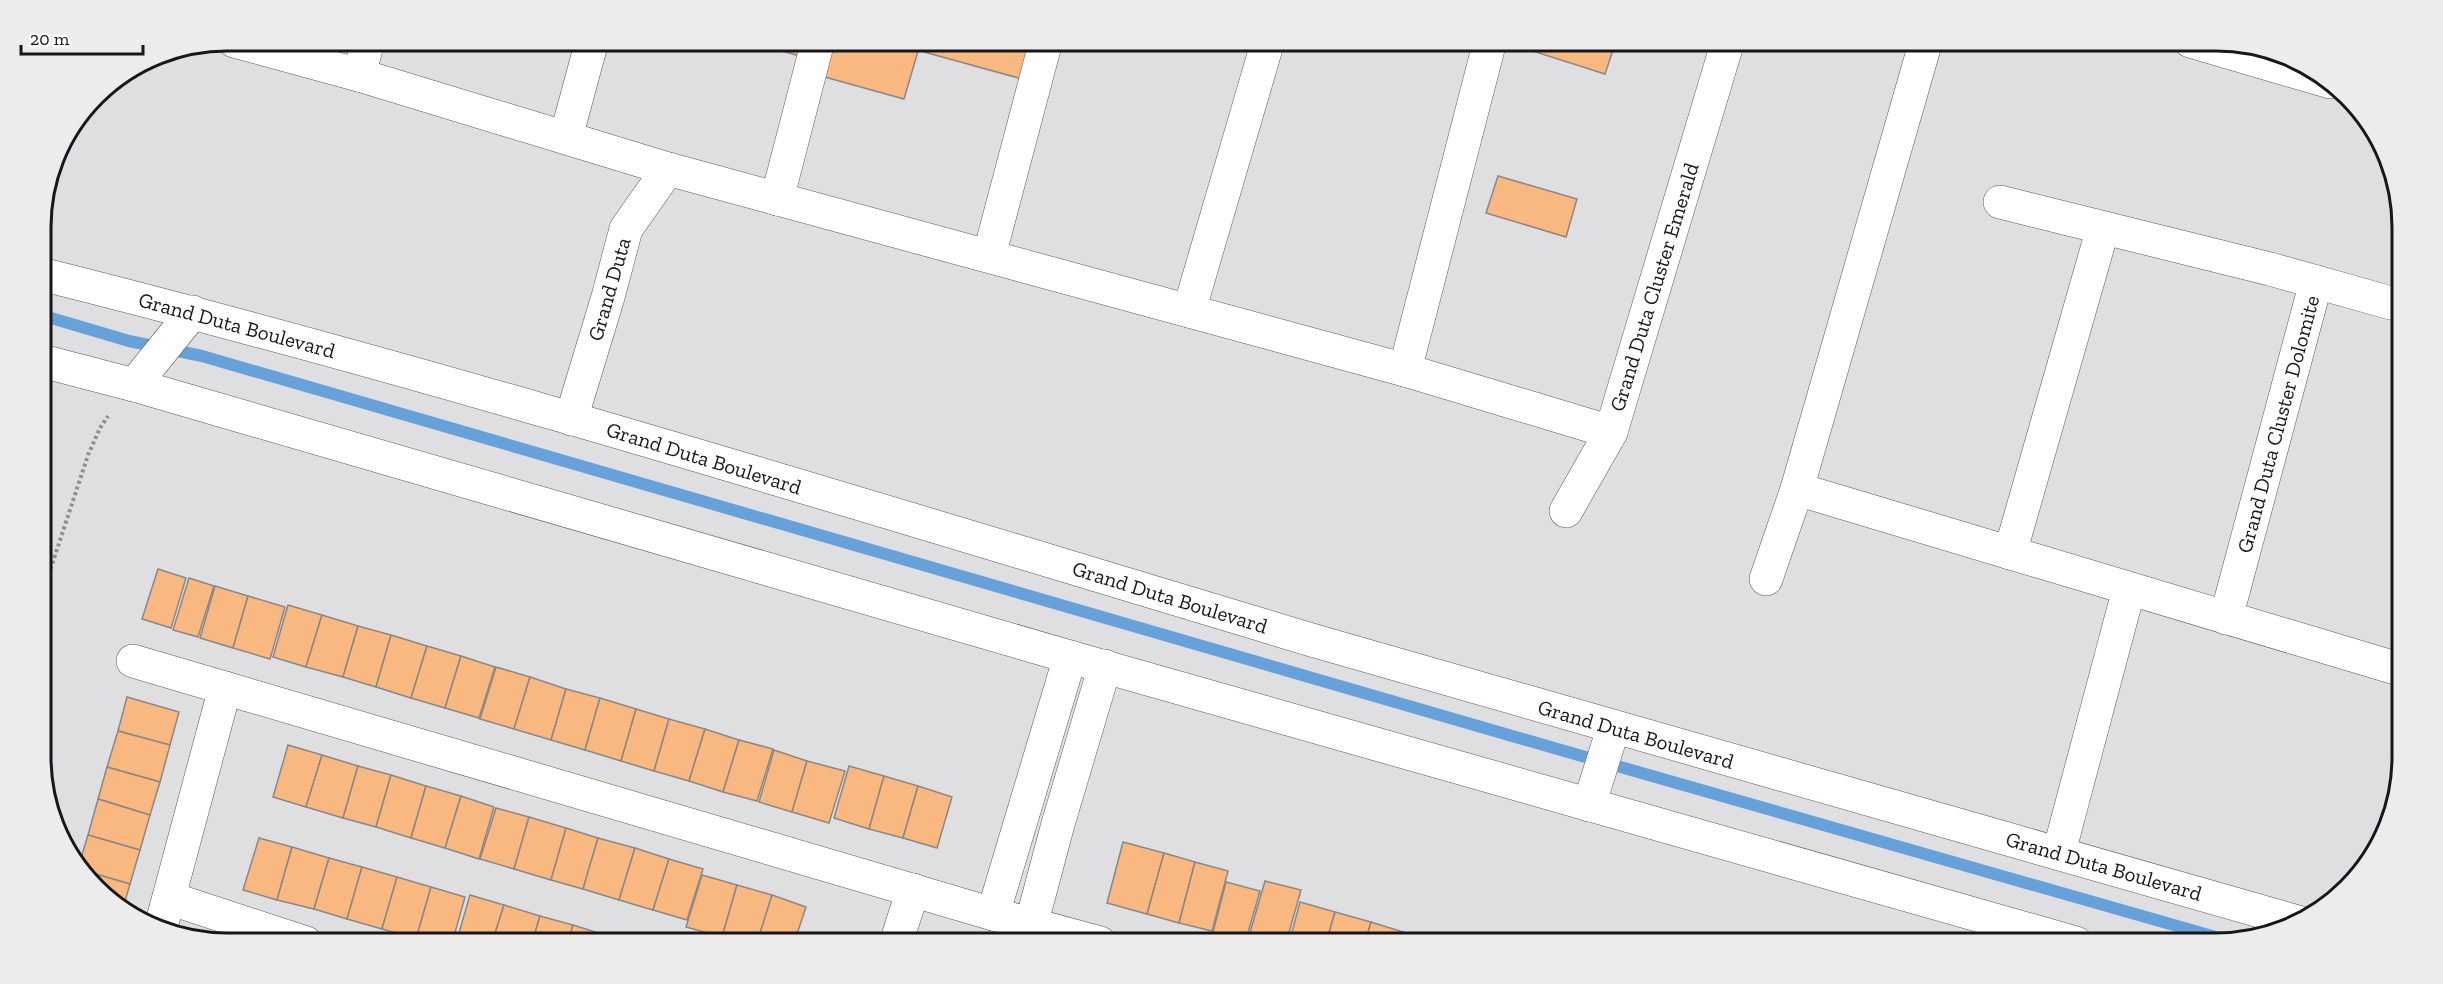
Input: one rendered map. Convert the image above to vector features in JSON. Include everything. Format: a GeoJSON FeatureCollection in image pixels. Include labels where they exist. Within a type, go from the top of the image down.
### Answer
{"type":"FeatureCollection","features":[{"type":"Feature","properties":{"kind":"street","name":"Grand Duta Cluster Emerald"},"geometry":{"type":"LineString","coordinates":[[273,51],[668,169],[1404,370],[1611,432],[1725,51]]}},
{"type":"Feature","properties":{"kind":"street"},"geometry":{"type":"LineString","coordinates":[[359,75],[365,51]]}},
{"type":"Feature","properties":{"kind":"street"},"geometry":{"type":"LineString","coordinates":[[566,137],[589,51]]}},
{"type":"Feature","properties":{"kind":"street"},"geometry":{"type":"LineString","coordinates":[[777,199],[815,51]]}},
{"type":"Feature","properties":{"kind":"street"},"geometry":{"type":"LineString","coordinates":[[989,256],[1043,51]]}},
{"type":"Feature","properties":{"kind":"street"},"geometry":{"type":"LineString","coordinates":[[1189,311],[1265,51]]}},
{"type":"Feature","properties":{"kind":"street"},"geometry":{"type":"LineString","coordinates":[[1404,370],[1487,51]]}},
{"type":"Feature","properties":{"kind":"street"},"geometry":{"type":"LineString","coordinates":[[1766,579],[1797,489],[1923,51]]}},
{"type":"Feature","properties":{"kind":"street"},"geometry":{"type":"LineString","coordinates":[[2231,52],[2301,73]]}},
{"type":"Feature","properties":{"kind":"street","name":"Grand Duta"},"geometry":{"type":"LineString","coordinates":[[571,419],[626,230],[668,169]]}},
{"type":"Feature","properties":{"kind":"street","name":"Grand Duta Cluster Dolomite"},"geometry":{"type":"LineString","coordinates":[[2000,202],[2316,282],[2226,618]]}},
{"type":"Feature","properties":{"kind":"street"},"geometry":{"type":"LineString","coordinates":[[2010,553],[2103,228]]}},
{"type":"Feature","properties":{"kind":"street","name":"Grand Duta Boulevard"},"geometry":{"type":"LineString","coordinates":[[51,276],[184,323],[571,419],[1610,739],[2059,852],[2286,918]]}},
{"type":"Feature","properties":{"kind":"street"},"geometry":{"type":"LineString","coordinates":[[2316,282],[2391,303]]}},
{"type":"Feature","properties":{"kind":"street"},"geometry":{"type":"LineString","coordinates":[[143,376],[184,323]]}},
{"type":"Feature","properties":{"kind":"street"},"geometry":{"type":"LineString","coordinates":[[51,362],[143,376],[1070,657],[1593,793],[2044,933]]}},
{"type":"Feature","properties":{"kind":"street"},"geometry":{"type":"LineString","coordinates":[[1566,511],[1611,432]]}},
{"type":"Feature","properties":{"kind":"street"},"geometry":{"type":"LineString","coordinates":[[1797,489],[2392,667]]}},
{"type":"Feature","properties":{"kind":"street"},"geometry":{"type":"LineString","coordinates":[[2059,852],[2129,589]]}},
{"type":"Feature","properties":{"kind":"street"},"geometry":{"type":"LineString","coordinates":[[993,914],[1070,657]]}},
{"type":"Feature","properties":{"kind":"street"},"geometry":{"type":"LineString","coordinates":[[133,661],[1062,933]]}},
{"type":"Feature","properties":{"kind":"street"},"geometry":{"type":"LineString","coordinates":[[1031,925],[1105,666]]}},
{"type":"Feature","properties":{"kind":"street"},"geometry":{"type":"LineString","coordinates":[[225,688],[165,910],[260,933]]}},
{"type":"Feature","properties":{"kind":"street"},"geometry":{"type":"LineString","coordinates":[[1593,793],[1610,739]]}},
{"type":"Feature","properties":{"kind":"street"},"geometry":{"type":"LineString","coordinates":[[899,933],[913,890]]}},
{"type":"Feature","properties":{"kind":"path"},"geometry":{"type":"LineString","coordinates":[[51,568],[88,455],[100,428],[112,410],[143,376]]}},
{"type":"Feature","properties":{"kind":"building"},"geometry":{"type":"Polygon","coordinates":[[[782,51],[804,51],[803,57],[782,51]]]}},
{"type":"Feature","properties":{"kind":"building"},"geometry":{"type":"Polygon","coordinates":[[[828,51],[918,51],[904,99],[821,76],[828,51]]]}},
{"type":"Feature","properties":{"kind":"building"},"geometry":{"type":"Polygon","coordinates":[[[924,51],[1030,51],[1022,79],[924,51]]]}},
{"type":"Feature","properties":{"kind":"building"},"geometry":{"type":"Polygon","coordinates":[[[1532,51],[1613,51],[1605,74],[1532,51]]]}},
{"type":"Feature","properties":{"kind":"building"},"geometry":{"type":"Polygon","coordinates":[[[1498,176],[1577,199],[1566,237],[1486,213],[1498,176]]]}},
{"type":"Feature","properties":{"kind":"building"},"geometry":{"type":"Polygon","coordinates":[[[158,569],[186,578],[171,628],[142,619],[158,569]]]}},
{"type":"Feature","properties":{"kind":"building"},"geometry":{"type":"Polygon","coordinates":[[[189,578],[214,586],[198,637],[173,630],[189,578]]]}},
{"type":"Feature","properties":{"kind":"building"},"geometry":{"type":"Polygon","coordinates":[[[215,586],[248,596],[233,648],[200,638],[215,586]]]}},
{"type":"Feature","properties":{"kind":"building"},"geometry":{"type":"Polygon","coordinates":[[[248,596],[285,607],[270,659],[233,648],[248,596]]]}},
{"type":"Feature","properties":{"kind":"building"},"geometry":{"type":"Polygon","coordinates":[[[288,605],[322,615],[306,667],[273,657],[288,605]]]}},
{"type":"Feature","properties":{"kind":"building"},"geometry":{"type":"Polygon","coordinates":[[[322,615],[358,626],[343,677],[306,667],[322,615]]]}},
{"type":"Feature","properties":{"kind":"building"},"geometry":{"type":"Polygon","coordinates":[[[358,626],[391,635],[376,687],[343,677],[358,626]]]}},
{"type":"Feature","properties":{"kind":"building"},"geometry":{"type":"Polygon","coordinates":[[[391,635],[427,646],[411,698],[376,687],[391,635]]]}},
{"type":"Feature","properties":{"kind":"building"},"geometry":{"type":"Polygon","coordinates":[[[427,646],[461,656],[445,708],[411,698],[427,646]]]}},
{"type":"Feature","properties":{"kind":"building"},"geometry":{"type":"Polygon","coordinates":[[[461,656],[495,667],[479,718],[445,708],[461,656]]]}},
{"type":"Feature","properties":{"kind":"building"},"geometry":{"type":"Polygon","coordinates":[[[496,667],[530,677],[514,729],[480,719],[496,667]]]}},
{"type":"Feature","properties":{"kind":"building"},"geometry":{"type":"Polygon","coordinates":[[[530,677],[566,689],[551,740],[514,729],[530,677]]]}},
{"type":"Feature","properties":{"kind":"building"},"geometry":{"type":"Polygon","coordinates":[[[566,689],[600,698],[585,750],[551,740],[566,689]]]}},
{"type":"Feature","properties":{"kind":"building"},"geometry":{"type":"Polygon","coordinates":[[[127,697],[179,712],[170,745],[118,731],[127,697]]]}},
{"type":"Feature","properties":{"kind":"building"},"geometry":{"type":"Polygon","coordinates":[[[600,698],[636,709],[621,761],[585,750],[600,698]]]}},
{"type":"Feature","properties":{"kind":"building"},"geometry":{"type":"Polygon","coordinates":[[[636,709],[669,719],[654,771],[621,761],[636,709]]]}},
{"type":"Feature","properties":{"kind":"building"},"geometry":{"type":"Polygon","coordinates":[[[669,719],[705,729],[689,781],[654,771],[669,719]]]}},
{"type":"Feature","properties":{"kind":"building"},"geometry":{"type":"Polygon","coordinates":[[[705,729],[739,740],[723,792],[689,781],[705,729]]]}},
{"type":"Feature","properties":{"kind":"building"},"geometry":{"type":"Polygon","coordinates":[[[118,731],[170,745],[160,782],[107,767],[118,731]]]}},
{"type":"Feature","properties":{"kind":"building"},"geometry":{"type":"Polygon","coordinates":[[[739,740],[773,749],[757,801],[723,792],[739,740]]]}},
{"type":"Feature","properties":{"kind":"building"},"geometry":{"type":"Polygon","coordinates":[[[288,745],[322,755],[306,807],[273,797],[288,745]]]}},
{"type":"Feature","properties":{"kind":"building"},"geometry":{"type":"Polygon","coordinates":[[[774,750],[807,761],[792,812],[759,802],[774,750]]]}},
{"type":"Feature","properties":{"kind":"building"},"geometry":{"type":"Polygon","coordinates":[[[322,755],[358,766],[343,818],[306,807],[322,755]]]}},
{"type":"Feature","properties":{"kind":"building"},"geometry":{"type":"Polygon","coordinates":[[[807,761],[845,771],[829,823],[792,812],[807,761]]]}},
{"type":"Feature","properties":{"kind":"building"},"geometry":{"type":"Polygon","coordinates":[[[358,766],[391,775],[376,827],[343,818],[358,766]]]}},
{"type":"Feature","properties":{"kind":"building"},"geometry":{"type":"Polygon","coordinates":[[[849,766],[884,776],[869,829],[834,818],[849,766]]]}},
{"type":"Feature","properties":{"kind":"building"},"geometry":{"type":"Polygon","coordinates":[[[107,767],[160,782],[150,815],[98,799],[107,767]]]}},
{"type":"Feature","properties":{"kind":"building"},"geometry":{"type":"Polygon","coordinates":[[[391,775],[426,786],[411,838],[376,827],[391,775]]]}},
{"type":"Feature","properties":{"kind":"building"},"geometry":{"type":"Polygon","coordinates":[[[884,776],[918,786],[903,838],[869,829],[884,776]]]}},
{"type":"Feature","properties":{"kind":"building"},"geometry":{"type":"Polygon","coordinates":[[[426,786],[461,796],[445,848],[411,838],[426,786]]]}},
{"type":"Feature","properties":{"kind":"building"},"geometry":{"type":"Polygon","coordinates":[[[918,786],[952,797],[937,848],[903,838],[918,786]]]}},
{"type":"Feature","properties":{"kind":"building"},"geometry":{"type":"Polygon","coordinates":[[[461,796],[494,807],[479,859],[445,848],[461,796]]]}},
{"type":"Feature","properties":{"kind":"building"},"geometry":{"type":"Polygon","coordinates":[[[98,799],[150,815],[140,850],[88,835],[98,799]]]}},
{"type":"Feature","properties":{"kind":"building"},"geometry":{"type":"Polygon","coordinates":[[[496,808],[529,817],[514,869],[480,859],[496,808]]]}},
{"type":"Feature","properties":{"kind":"building"},"geometry":{"type":"Polygon","coordinates":[[[529,817],[566,828],[551,880],[514,869],[529,817]]]}},
{"type":"Feature","properties":{"kind":"building"},"geometry":{"type":"Polygon","coordinates":[[[566,828],[598,838],[583,889],[551,880],[566,828]]]}},
{"type":"Feature","properties":{"kind":"building"},"geometry":{"type":"Polygon","coordinates":[[[88,835],[140,850],[130,884],[96,874],[82,856],[88,835]]]}},
{"type":"Feature","properties":{"kind":"building"},"geometry":{"type":"Polygon","coordinates":[[[259,838],[292,847],[277,900],[243,890],[259,838]]]}},
{"type":"Feature","properties":{"kind":"building"},"geometry":{"type":"Polygon","coordinates":[[[598,838],[635,848],[619,900],[583,889],[598,838]]]}},
{"type":"Feature","properties":{"kind":"building"},"geometry":{"type":"Polygon","coordinates":[[[1123,842],[1164,853],[1147,914],[1107,903],[1123,842]]]}},
{"type":"Feature","properties":{"kind":"building"},"geometry":{"type":"Polygon","coordinates":[[[292,847],[329,858],[314,909],[277,900],[292,847]]]}},
{"type":"Feature","properties":{"kind":"building"},"geometry":{"type":"Polygon","coordinates":[[[635,848],[669,859],[653,910],[619,900],[635,848]]]}},
{"type":"Feature","properties":{"kind":"building"},"geometry":{"type":"Polygon","coordinates":[[[1164,853],[1195,862],[1179,923],[1147,914],[1164,853]]]}},
{"type":"Feature","properties":{"kind":"building"},"geometry":{"type":"Polygon","coordinates":[[[329,858],[362,867],[347,919],[314,909],[329,858]]]}},
{"type":"Feature","properties":{"kind":"building"},"geometry":{"type":"Polygon","coordinates":[[[669,859],[703,869],[687,920],[653,910],[669,859]]]}},
{"type":"Feature","properties":{"kind":"building"},"geometry":{"type":"Polygon","coordinates":[[[1195,862],[1228,871],[1212,931],[1179,923],[1195,862]]]}},
{"type":"Feature","properties":{"kind":"building"},"geometry":{"type":"Polygon","coordinates":[[[362,867],[397,877],[382,929],[347,919],[362,867]]]}},
{"type":"Feature","properties":{"kind":"building"},"geometry":{"type":"Polygon","coordinates":[[[96,874],[130,884],[125,900],[96,874]]]}},
{"type":"Feature","properties":{"kind":"building"},"geometry":{"type":"Polygon","coordinates":[[[702,875],[737,885],[723,933],[708,933],[686,927],[702,875]]]}},
{"type":"Feature","properties":{"kind":"building"},"geometry":{"type":"Polygon","coordinates":[[[397,877],[431,887],[418,933],[396,933],[382,929],[397,877]]]}},
{"type":"Feature","properties":{"kind":"building"},"geometry":{"type":"Polygon","coordinates":[[[1265,881],[1301,890],[1289,933],[1250,933],[1265,881]]]}},
{"type":"Feature","properties":{"kind":"building"},"geometry":{"type":"Polygon","coordinates":[[[1226,882],[1260,891],[1248,933],[1213,933],[1226,882]]]}},
{"type":"Feature","properties":{"kind":"building"},"geometry":{"type":"Polygon","coordinates":[[[737,885],[772,895],[760,933],[723,933],[737,885]]]}},
{"type":"Feature","properties":{"kind":"building"},"geometry":{"type":"Polygon","coordinates":[[[431,887],[465,897],[455,933],[418,933],[431,887]]]}},
{"type":"Feature","properties":{"kind":"building"},"geometry":{"type":"Polygon","coordinates":[[[470,895],[504,905],[495,933],[459,933],[470,895]]]}},
{"type":"Feature","properties":{"kind":"building"},"geometry":{"type":"Polygon","coordinates":[[[772,895],[806,907],[797,933],[760,933],[772,895]]]}},
{"type":"Feature","properties":{"kind":"building"},"geometry":{"type":"Polygon","coordinates":[[[1300,902],[1335,912],[1329,933],[1292,933],[1300,902]]]}},
{"type":"Feature","properties":{"kind":"building"},"geometry":{"type":"Polygon","coordinates":[[[504,905],[540,916],[535,933],[495,933],[504,905]]]}},
{"type":"Feature","properties":{"kind":"building"},"geometry":{"type":"Polygon","coordinates":[[[1335,912],[1371,922],[1368,933],[1329,933],[1335,912]]]}},
{"type":"Feature","properties":{"kind":"building"},"geometry":{"type":"Polygon","coordinates":[[[540,916],[573,925],[571,933],[535,933],[540,916]]]}},
{"type":"Feature","properties":{"kind":"building"},"geometry":{"type":"Polygon","coordinates":[[[1371,922],[1403,932],[1403,933],[1368,933],[1371,922]]]}},
{"type":"Feature","properties":{"kind":"building"},"geometry":{"type":"Polygon","coordinates":[[[573,925],[598,933],[571,933],[573,925]]]}},
{"type":"Feature","properties":{"kind":"waterway"},"geometry":{"type":"LineString","coordinates":[[51,318],[129,341],[202,356],[2202,933]]}}]}
